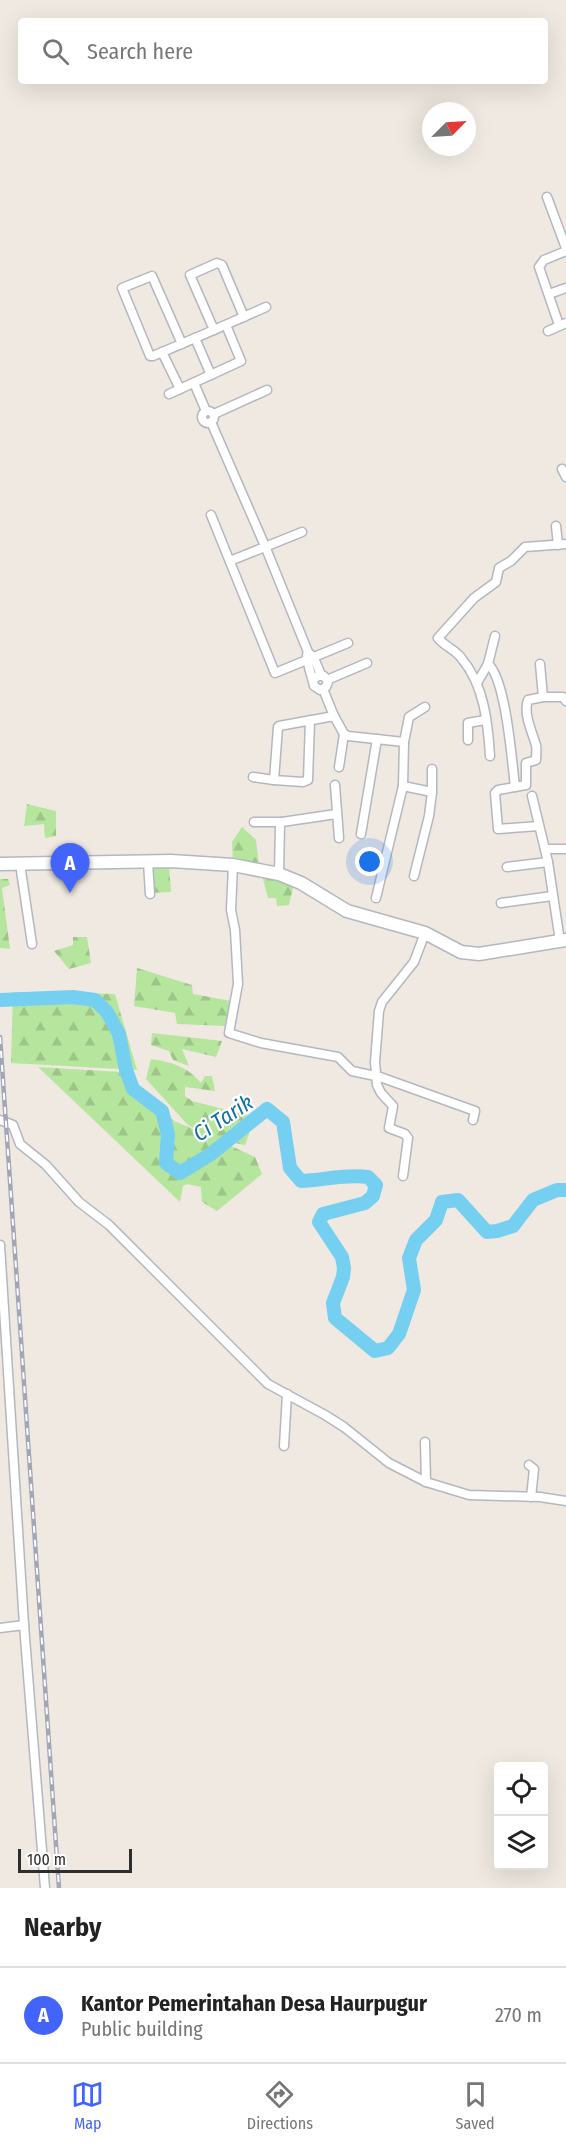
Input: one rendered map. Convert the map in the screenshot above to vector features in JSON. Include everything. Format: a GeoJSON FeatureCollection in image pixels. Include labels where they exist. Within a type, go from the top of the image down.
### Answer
{"type":"FeatureCollection","features":[{"type":"Feature","properties":{"kind":"main road"},"geometry":{"type":"LineString","coordinates":[[0,864],[171,861],[233,866],[279,874],[301,883],[347,911],[425,933],[461,952],[479,954],[563,941]]}},
{"type":"Feature","properties":{"kind":"street"},"geometry":{"type":"LineString","coordinates":[[547,197],[566,250],[540,264],[539,267],[563,324],[548,331]]}},
{"type":"Feature","properties":{"kind":"street"},"geometry":{"type":"LineString","coordinates":[[214,330],[190,275],[218,263],[222,265],[244,317]]}},
{"type":"Feature","properties":{"kind":"street"},"geometry":{"type":"LineString","coordinates":[[182,344],[152,276],[122,288],[150,356],[182,344],[266,307]]}},
{"type":"Feature","properties":{"kind":"street"},"geometry":{"type":"LineString","coordinates":[[549,294],[566,288]]}},
{"type":"Feature","properties":{"kind":"street"},"geometry":{"type":"LineString","coordinates":[[169,394],[241,361],[226,325]]}},
{"type":"Feature","properties":{"kind":"street"},"geometry":{"type":"LineString","coordinates":[[195,338],[211,375]]}},
{"type":"Feature","properties":{"kind":"street"},"geometry":{"type":"LineString","coordinates":[[162,352],[180,389]]}},
{"type":"Feature","properties":{"kind":"street"},"geometry":{"type":"LineString","coordinates":[[194,383],[266,546],[310,657],[327,685],[323,689]]}},
{"type":"Feature","properties":{"kind":"street"},"geometry":{"type":"LineString","coordinates":[[210,416],[267,390]]}},
{"type":"Feature","properties":{"kind":"street"},"geometry":{"type":"LineString","coordinates":[[211,515],[273,671],[278,673],[310,657],[348,643]]}},
{"type":"Feature","properties":{"kind":"street"},"geometry":{"type":"LineString","coordinates":[[490,756],[477,683],[461,656],[440,641],[440,635],[474,598],[496,582],[497,572],[525,547],[562,545],[556,526]]}},
{"type":"Feature","properties":{"kind":"street"},"geometry":{"type":"LineString","coordinates":[[230,561],[302,532]]}},
{"type":"Feature","properties":{"kind":"street"},"geometry":{"type":"LineString","coordinates":[[477,683],[488,664],[495,636]]}},
{"type":"Feature","properties":{"kind":"street"},"geometry":{"type":"LineString","coordinates":[[323,689],[315,688],[321,678],[367,663]]}},
{"type":"Feature","properties":{"kind":"street"},"geometry":{"type":"LineString","coordinates":[[540,663],[543,697]]}},
{"type":"Feature","properties":{"kind":"street"},"geometry":{"type":"LineString","coordinates":[[488,664],[494,673],[499,689],[508,729],[515,788]]}},
{"type":"Feature","properties":{"kind":"street"},"geometry":{"type":"LineString","coordinates":[[323,689],[344,734],[351,738],[404,742]]}},
{"type":"Feature","properties":{"kind":"street"},"geometry":{"type":"LineString","coordinates":[[539,826],[498,830],[496,791],[526,785],[526,763],[537,760],[536,745],[532,738],[526,703],[528,700],[562,697],[566,701]]}},
{"type":"Feature","properties":{"kind":"street"},"geometry":{"type":"LineString","coordinates":[[370,918],[403,786],[404,742],[409,717],[425,707]]}},
{"type":"Feature","properties":{"kind":"street"},"geometry":{"type":"LineString","coordinates":[[274,780],[278,727],[334,716]]}},
{"type":"Feature","properties":{"kind":"street"},"geometry":{"type":"LineString","coordinates":[[253,777],[303,782],[308,780],[310,720]]}},
{"type":"Feature","properties":{"kind":"street"},"geometry":{"type":"LineString","coordinates":[[468,740],[468,723],[485,720]]}},
{"type":"Feature","properties":{"kind":"street"},"geometry":{"type":"LineString","coordinates":[[339,767],[344,734]]}},
{"type":"Feature","properties":{"kind":"street"},"geometry":{"type":"LineString","coordinates":[[362,834],[377,739]]}},
{"type":"Feature","properties":{"kind":"street"},"geometry":{"type":"LineString","coordinates":[[414,876],[429,816],[432,769]]}},
{"type":"Feature","properties":{"kind":"street"},"geometry":{"type":"LineString","coordinates":[[513,776],[526,775]]}},
{"type":"Feature","properties":{"kind":"street"},"geometry":{"type":"LineString","coordinates":[[335,785],[339,838]]}},
{"type":"Feature","properties":{"kind":"street"},"geometry":{"type":"LineString","coordinates":[[403,786],[432,792]]}},
{"type":"Feature","properties":{"kind":"street"},"geometry":{"type":"LineString","coordinates":[[532,796],[548,862],[552,896],[563,941]]}},
{"type":"Feature","properties":{"kind":"street"},"geometry":{"type":"LineString","coordinates":[[254,822],[282,822],[336,814]]}},
{"type":"Feature","properties":{"kind":"street"},"geometry":{"type":"LineString","coordinates":[[279,874],[280,824],[282,822]]}},
{"type":"Feature","properties":{"kind":"street"},"geometry":{"type":"LineString","coordinates":[[545,849],[565,849]]}},
{"type":"Feature","properties":{"kind":"street"},"geometry":{"type":"LineString","coordinates":[[148,862],[150,894]]}},
{"type":"Feature","properties":{"kind":"street"},"geometry":{"type":"LineString","coordinates":[[507,867],[548,862]]}},
{"type":"Feature","properties":{"kind":"street"},"geometry":{"type":"LineString","coordinates":[[20,864],[32,944]]}},
{"type":"Feature","properties":{"kind":"street"},"geometry":{"type":"LineString","coordinates":[[233,866],[231,910],[235,930],[238,984],[228,1033],[261,1043],[338,1057],[352,1071],[376,1076],[475,1111],[473,1120]]}},
{"type":"Feature","properties":{"kind":"street"},"geometry":{"type":"LineString","coordinates":[[501,903],[552,896]]}},
{"type":"Feature","properties":{"kind":"street"},"geometry":{"type":"LineString","coordinates":[[403,1176],[408,1138],[405,1134],[389,1128],[393,1106],[379,1089],[375,1046],[380,1006],[414,962],[425,933]]}},
{"type":"Feature","properties":{"kind":"street"},"geometry":{"type":"LineString","coordinates":[[0,1120],[14,1125],[20,1143],[46,1165],[79,1202],[109,1225],[262,1379],[344,1427],[389,1463],[426,1482],[469,1495],[531,1497],[566,1501]]}},
{"type":"Feature","properties":{"kind":"street"},"geometry":{"type":"LineString","coordinates":[[0,1245],[24,1625],[45,1888]]}},
{"type":"Feature","properties":{"kind":"street"},"geometry":{"type":"LineString","coordinates":[[284,1446],[287,1394]]}},
{"type":"Feature","properties":{"kind":"street"},"geometry":{"type":"LineString","coordinates":[[425,1442],[426,1482]]}},
{"type":"Feature","properties":{"kind":"street"},"geometry":{"type":"LineString","coordinates":[[529,1465],[534,1469],[531,1497]]}},
{"type":"Feature","properties":{"kind":"street"},"geometry":{"type":"LineString","coordinates":[[0,1628],[24,1625]]}},
{"type":"Feature","properties":{"kind":"green space"},"geometry":{"type":"Polygon","coordinates":[[[27,804],[56,811],[56,836],[45,838],[44,824],[24,826],[27,804]]]}},
{"type":"Feature","properties":{"kind":"green space"},"geometry":{"type":"Polygon","coordinates":[[[242,827],[256,840],[259,866],[233,863],[232,842],[242,827]]]}},
{"type":"Feature","properties":{"kind":"green space"},"geometry":{"type":"Polygon","coordinates":[[[169,865],[171,892],[152,893],[151,866],[169,865]]]}},
{"type":"Feature","properties":{"kind":"green space"},"geometry":{"type":"Polygon","coordinates":[[[262,875],[294,884],[289,905],[277,906],[276,898],[268,898],[262,875]]]}},
{"type":"Feature","properties":{"kind":"green space"},"geometry":{"type":"Polygon","coordinates":[[[0,879],[8,879],[10,885],[2,888],[10,949],[0,948],[0,879]]]}},
{"type":"Feature","properties":{"kind":"green space"},"geometry":{"type":"Polygon","coordinates":[[[73,937],[87,937],[91,963],[69,969],[54,951],[73,945],[73,937]]]}},
{"type":"Feature","properties":{"kind":"green space"},"geometry":{"type":"Polygon","coordinates":[[[137,968],[192,985],[193,994],[231,1001],[225,1026],[177,1024],[175,1013],[134,1006],[137,968]]]}},
{"type":"Feature","properties":{"kind":"green space"},"geometry":{"type":"Polygon","coordinates":[[[13,992],[115,994],[137,1070],[11,1063],[13,992]]]}},
{"type":"Feature","properties":{"kind":"green space"},"geometry":{"type":"Polygon","coordinates":[[[152,1033],[222,1041],[216,1057],[182,1049],[189,1066],[173,1060],[169,1051],[151,1045],[152,1033]]]}},
{"type":"Feature","properties":{"kind":"green space"},"geometry":{"type":"Polygon","coordinates":[[[151,1059],[178,1066],[190,1072],[201,1083],[205,1076],[212,1076],[215,1091],[185,1087],[185,1096],[192,1101],[255,1117],[245,1145],[218,1140],[255,1157],[262,1174],[217,1211],[202,1202],[201,1187],[187,1184],[183,1186],[180,1202],[38,1067],[121,1072],[174,1121],[196,1130],[187,1124],[146,1079],[151,1059]]]}},
{"type":"Feature","properties":{"kind":"waterway","name":"Ci Tarik"},"geometry":{"type":"LineString","coordinates":[[0,1000],[73,997],[95,1000],[107,1012],[119,1034],[126,1070],[133,1089],[162,1111],[168,1134],[166,1163],[180,1173],[211,1154],[267,1109],[283,1122],[290,1168],[301,1181],[368,1177],[376,1185],[373,1196],[365,1203],[323,1214],[319,1222],[342,1257],[344,1268],[333,1303],[335,1318],[375,1351],[388,1348],[399,1334],[414,1290],[409,1258],[416,1240],[436,1220],[442,1202],[458,1200],[487,1232],[513,1226],[533,1200],[557,1190],[566,1190]]}},
{"type":"Feature","properties":{"kind":"railway"},"geometry":{"type":"LineString","coordinates":[[0,1037],[59,1888]]}},
{"type":"Feature","properties":{"kind":"place","name":"Kantor Pemerintahan Desa Haurpugur"},"geometry":{"type":"Point","coordinates":[70,893]}}]}
